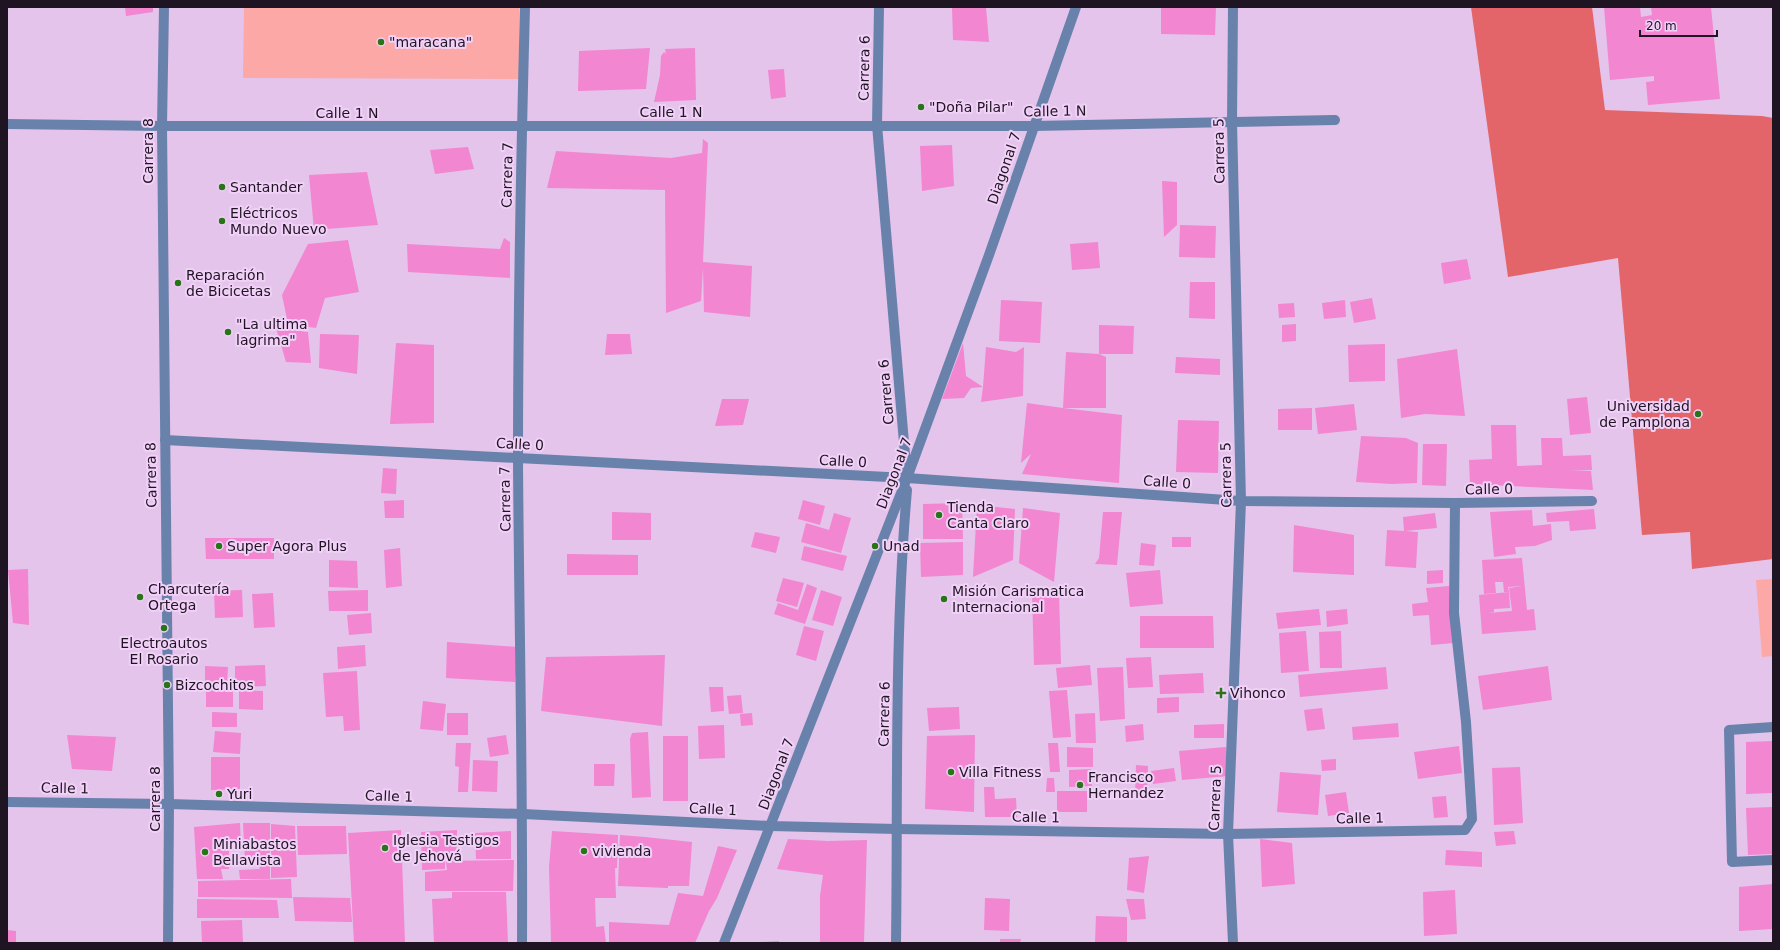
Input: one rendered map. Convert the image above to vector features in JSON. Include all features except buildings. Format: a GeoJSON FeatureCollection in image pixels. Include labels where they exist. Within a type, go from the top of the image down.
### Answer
{"type":"FeatureCollection","features":[{"type":"Feature","properties":{"kind":"street","name":"Carrera 8"},"geometry":{"type":"LineString","coordinates":[[164,7],[162,126],[169,804],[168,943]]}},
{"type":"Feature","properties":{"kind":"street","name":"Carrera 7"},"geometry":{"type":"LineString","coordinates":[[522,943],[523,814],[518,458],[525,7]]}},
{"type":"Feature","properties":{"kind":"street","name":"Carrera 6"},"geometry":{"type":"LineString","coordinates":[[879,7],[877,125],[908,478],[902,550],[899,640],[896,943]]}},
{"type":"Feature","properties":{"kind":"street","name":"Diagonal 7"},"geometry":{"type":"LineString","coordinates":[[724,943],[908,478],[1076,7]]}},
{"type":"Feature","properties":{"kind":"street","name":"Carrera 5"},"geometry":{"type":"LineString","coordinates":[[1233,7],[1232,122],[1241,501],[1228,834],[1233,943]]}},
{"type":"Feature","properties":{"kind":"street","name":"Calle 1 N"},"geometry":{"type":"LineString","coordinates":[[7,124],[522,127],[877,125],[1034,126],[1335,120]]}},
{"type":"Feature","properties":{"kind":"street","name":"Calle 0"},"geometry":{"type":"LineString","coordinates":[[165,440],[908,478],[1241,501],[1455,503],[1592,501]]}},
{"type":"Feature","properties":{"kind":"street","name":"Calle 1"},"geometry":{"type":"LineString","coordinates":[[7,802],[169,804],[523,814],[771,826],[1228,834],[1465,830],[1472,819],[1466,722],[1454,613],[1455,503]]}},
{"type":"Feature","properties":{"kind":"street"},"geometry":{"type":"LineString","coordinates":[[1773,727],[1729,730],[1732,862],[1773,860]]}},
{"type":"Feature","properties":{"kind":"shaded area","name":"\"maracana\""},"geometry":{"type":"Polygon","coordinates":[[[244,7],[519,7],[519,79],[243,78],[244,7]]]}},
{"type":"Feature","properties":{"kind":"shaded area","name":"Universidad de Pamplona"},"geometry":{"type":"Polygon","coordinates":[[[1471,7],[1592,7],[1605,110],[1762,116],[1773,118],[1773,559],[1692,569],[1690,532],[1642,535],[1618,258],[1508,277],[1471,7]]]}},
{"type":"Feature","properties":{"kind":"shaded area"},"geometry":{"type":"Polygon","coordinates":[[[1773,579],[1773,656],[1762,657],[1756,580],[1773,579]]]}},
{"type":"Feature","properties":{"kind":"place","name":"\"maracana\""},"geometry":{"type":"Point","coordinates":[381,42]}},
{"type":"Feature","properties":{"kind":"place","name":"\"Doña Pilar\""},"geometry":{"type":"Point","coordinates":[921,107]}},
{"type":"Feature","properties":{"kind":"place","name":"Santander"},"geometry":{"type":"Point","coordinates":[222,187]}},
{"type":"Feature","properties":{"kind":"place","name":"Eléctricos Mundo Nuevo"},"geometry":{"type":"Point","coordinates":[222,221]}},
{"type":"Feature","properties":{"kind":"place","name":"Reparación de Bicicetas"},"geometry":{"type":"Point","coordinates":[178,283]}},
{"type":"Feature","properties":{"kind":"place","name":"\"La ultima lagrima\""},"geometry":{"type":"Point","coordinates":[228,332]}},
{"type":"Feature","properties":{"kind":"place","name":"Universidad de Pamplona"},"geometry":{"type":"Point","coordinates":[1698,414]}},
{"type":"Feature","properties":{"kind":"place","name":"Tienda Canta Claro"},"geometry":{"type":"Point","coordinates":[939,515]}},
{"type":"Feature","properties":{"kind":"place","name":"Super Agora Plus"},"geometry":{"type":"Point","coordinates":[219,546]}},
{"type":"Feature","properties":{"kind":"place","name":"Unad"},"geometry":{"type":"Point","coordinates":[875,546]}},
{"type":"Feature","properties":{"kind":"place","name":"Charcutería Ortega"},"geometry":{"type":"Point","coordinates":[140,597]}},
{"type":"Feature","properties":{"kind":"place","name":"Misión Carismatica Internacional"},"geometry":{"type":"Point","coordinates":[944,599]}},
{"type":"Feature","properties":{"kind":"place","name":"Electroautos El Rosario"},"geometry":{"type":"Point","coordinates":[164,628]}},
{"type":"Feature","properties":{"kind":"place","name":"Bizcochitos"},"geometry":{"type":"Point","coordinates":[167,685]}},
{"type":"Feature","properties":{"kind":"place","name":"Vihonco"},"geometry":{"type":"Point","coordinates":[1221,693]}},
{"type":"Feature","properties":{"kind":"place","name":"Villa Fitness"},"geometry":{"type":"Point","coordinates":[951,772]}},
{"type":"Feature","properties":{"kind":"place","name":"Francisco Hernandez"},"geometry":{"type":"Point","coordinates":[1080,785]}},
{"type":"Feature","properties":{"kind":"place","name":"Yuri"},"geometry":{"type":"Point","coordinates":[219,794]}},
{"type":"Feature","properties":{"kind":"place","name":"Iglesia Testigos de Jehová"},"geometry":{"type":"Point","coordinates":[385,848]}},
{"type":"Feature","properties":{"kind":"place","name":"vivienda"},"geometry":{"type":"Point","coordinates":[584,851]}},
{"type":"Feature","properties":{"kind":"place","name":"Miniabastos Bellavista"},"geometry":{"type":"Point","coordinates":[205,852]}}]}
